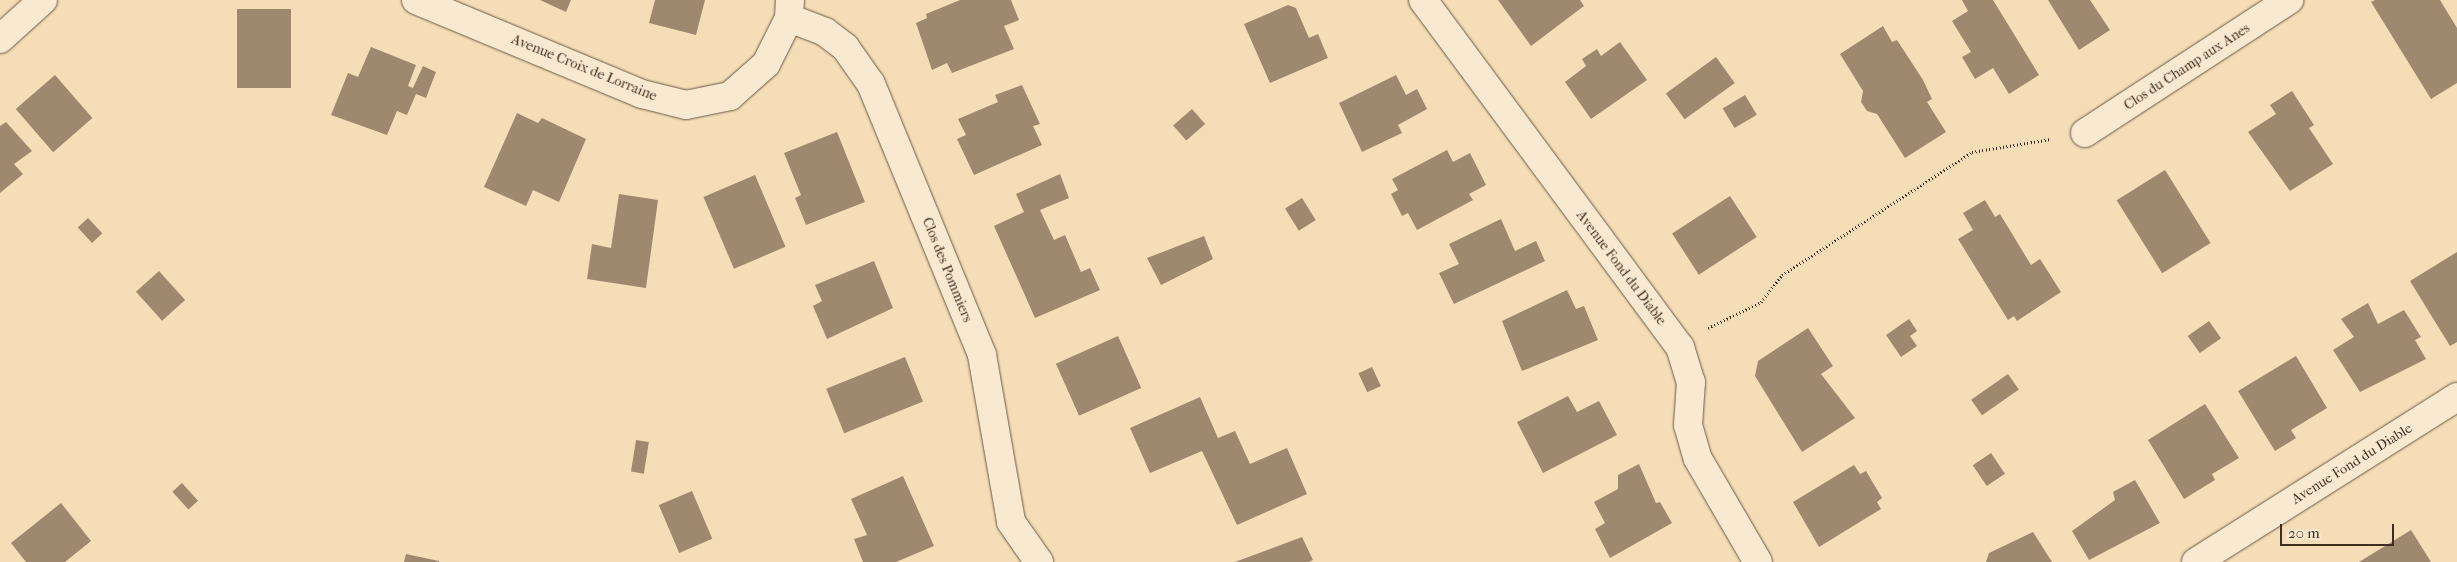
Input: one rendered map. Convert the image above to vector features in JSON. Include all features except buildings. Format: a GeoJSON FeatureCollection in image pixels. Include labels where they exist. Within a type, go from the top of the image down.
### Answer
{"type":"FeatureCollection","features":[{"type":"Feature","properties":{"kind":"street"},"geometry":{"type":"LineString","coordinates":[[0,39],[43,0]]}},
{"type":"Feature","properties":{"kind":"street","name":"Avenue Croix de Lorraine"},"geometry":{"type":"LineString","coordinates":[[416,0],[642,94],[686,105],[730,96],[766,64],[789,9]]}},
{"type":"Feature","properties":{"kind":"street","name":"Avenue Fond du Diable"},"geometry":{"type":"LineString","coordinates":[[1423,0],[1680,347],[1691,382],[1688,425],[1698,459],[1758,562]]}},
{"type":"Feature","properties":{"kind":"street","name":"Clos du Champ aux Anes"},"geometry":{"type":"LineString","coordinates":[[2085,133],[2289,0]]}},
{"type":"Feature","properties":{"kind":"street","name":"Clos des Pommiers"},"geometry":{"type":"LineString","coordinates":[[789,9],[845,47],[871,84],[982,355],[1011,522],[1039,562]]}},
{"type":"Feature","properties":{"kind":"street","name":"Avenue Fond du Diable"},"geometry":{"type":"LineString","coordinates":[[2196,562],[2457,397]]}},
{"type":"Feature","properties":{"kind":"path"},"geometry":{"type":"LineString","coordinates":[[1680,347],[1721,320],[1761,302],[1782,276],[1972,152],[2085,133]]}}]}
